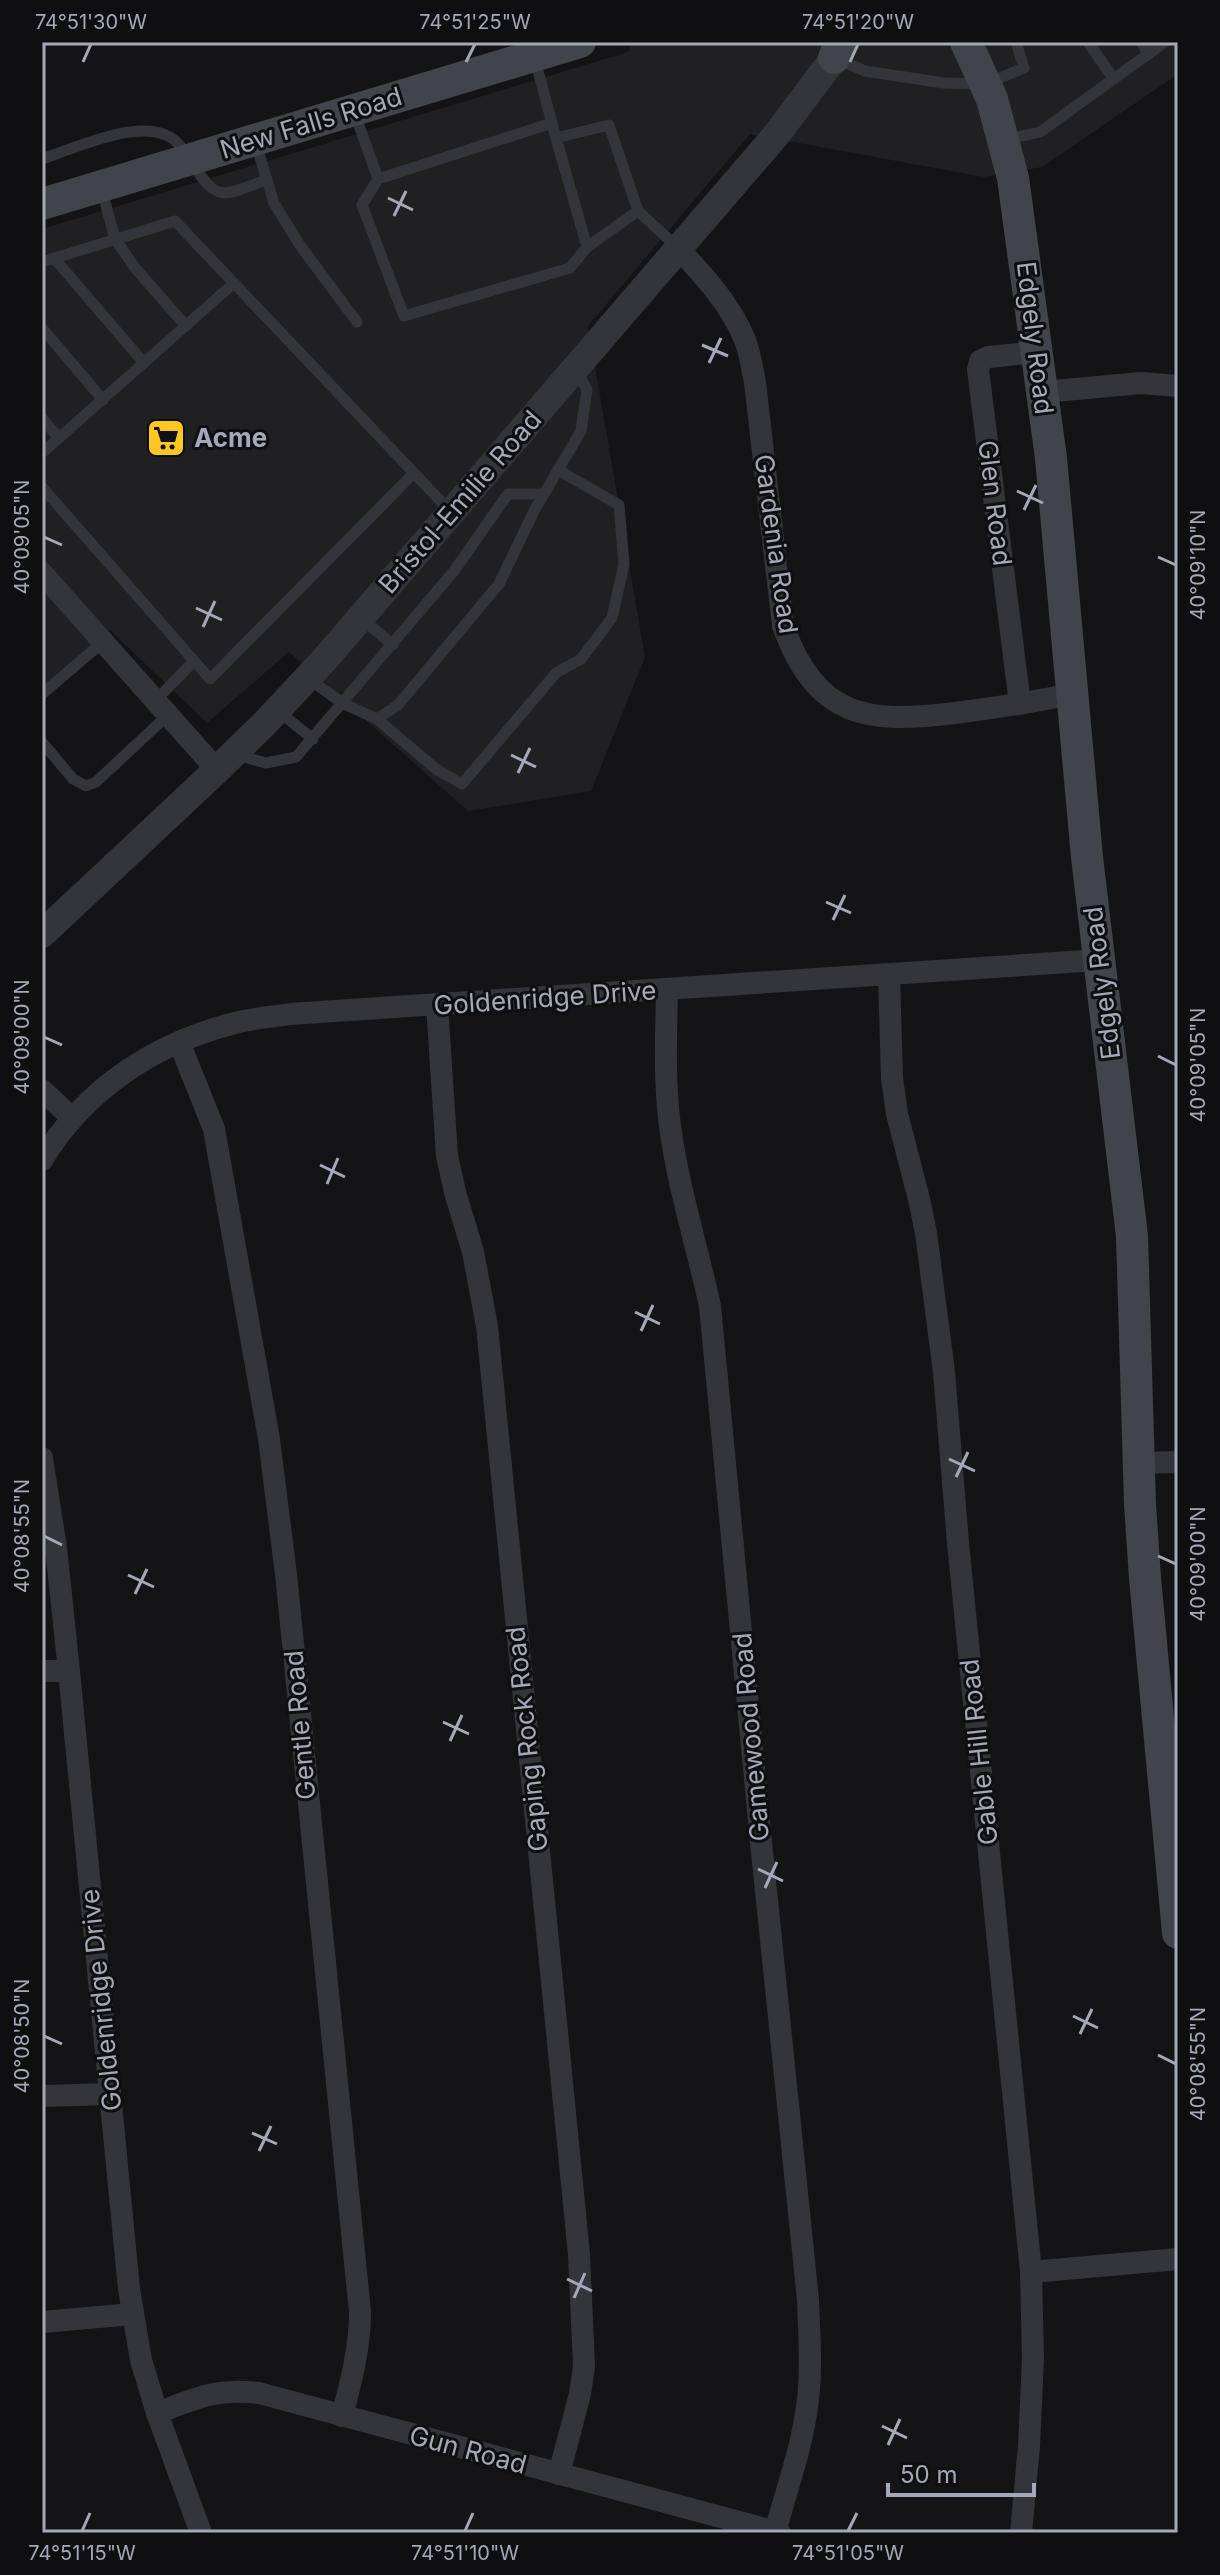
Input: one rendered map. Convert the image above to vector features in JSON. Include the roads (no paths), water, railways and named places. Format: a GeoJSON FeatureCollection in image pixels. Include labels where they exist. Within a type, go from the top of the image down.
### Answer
{"type":"FeatureCollection","features":[{"type":"Feature","properties":{"kind":"main road","name":"New Falls Road"},"geometry":{"type":"LineString","coordinates":[[42,204],[580,42]]}},
{"type":"Feature","properties":{"kind":"main road","name":"Edgely Road"},"geometry":{"type":"LineString","coordinates":[[966,42],[992,99],[1013,178],[1043,392],[1099,960],[1132,1236],[1145,1578],[1178,1933]]}},
{"type":"Feature","properties":{"kind":"street","name":"Bristol-Emilie Road"},"geometry":{"type":"LineString","coordinates":[[42,934],[226,762],[308,677],[777,134],[840,47]]}},
{"type":"Feature","properties":{"kind":"street","name":"Gardenia Road"},"geometry":{"type":"LineString","coordinates":[[679,249],[735,318],[746,343],[755,382],[783,626],[793,652],[809,678],[840,704],[859,713],[880,717],[927,716],[1072,694]]}},
{"type":"Feature","properties":{"kind":"street","name":"Glen Road"},"geometry":{"type":"LineString","coordinates":[[1020,704],[978,370],[980,361],[988,357],[1038,352]]}},
{"type":"Feature","properties":{"kind":"street"},"geometry":{"type":"LineString","coordinates":[[1043,392],[1141,383],[1178,386]]}},
{"type":"Feature","properties":{"kind":"street"},"geometry":{"type":"LineString","coordinates":[[42,573],[162,708],[226,762]]}},
{"type":"Feature","properties":{"kind":"street","name":"Goldenridge Drive"},"geometry":{"type":"LineString","coordinates":[[42,1160],[57,1135],[107,1083],[179,1042],[238,1022],[290,1014],[1099,960]]}},
{"type":"Feature","properties":{"kind":"street","name":"Gable Hill Road"},"geometry":{"type":"LineString","coordinates":[[889,975],[897,1114],[926,1233],[944,1372],[958,1543],[1031,2272],[1033,2359],[1021,2533]]}},
{"type":"Feature","properties":{"kind":"street","name":"Gamewood Road"},"geometry":{"type":"LineString","coordinates":[[667,990],[665,1058],[670,1128],[710,1306],[808,2300],[808,2402],[777,2532]]}},
{"type":"Feature","properties":{"kind":"street","name":"Gaping Rock Road"},"geometry":{"type":"LineString","coordinates":[[437,1005],[447,1156],[473,1252],[487,1326],[579,2254],[584,2366],[580,2394],[559,2474]]}},
{"type":"Feature","properties":{"kind":"street","name":"Gentle Road"},"geometry":{"type":"LineString","coordinates":[[179,1042],[208,1110],[224,1174],[269,1439],[286,1574],[360,2312],[353,2375],[342,2416]]}},
{"type":"Feature","properties":{"kind":"street"},"geometry":{"type":"LineString","coordinates":[[42,1090],[72,1118]]}},
{"type":"Feature","properties":{"kind":"street","name":"Goldenridge Drive"},"geometry":{"type":"LineString","coordinates":[[42,1458],[56,1548],[133,2314],[141,2360],[157,2413],[201,2533]]}},
{"type":"Feature","properties":{"kind":"street"},"geometry":{"type":"LineString","coordinates":[[1139,1463],[1178,1462]]}},
{"type":"Feature","properties":{"kind":"street"},"geometry":{"type":"LineString","coordinates":[[42,1671],[69,1671]]}},
{"type":"Feature","properties":{"kind":"street"},"geometry":{"type":"LineString","coordinates":[[42,2096],[110,2094]]}},
{"type":"Feature","properties":{"kind":"street"},"geometry":{"type":"LineString","coordinates":[[1031,2272],[1178,2259]]}},
{"type":"Feature","properties":{"kind":"street"},"geometry":{"type":"LineString","coordinates":[[42,2322],[133,2314]]}},
{"type":"Feature","properties":{"kind":"street","name":"Gun Road"},"geometry":{"type":"LineString","coordinates":[[157,2413],[205,2394],[237,2391],[259,2393],[777,2532]]}},
{"type":"Feature","properties":{"kind":"lane"},"geometry":{"type":"LineString","coordinates":[[840,47],[865,71],[944,83],[985,84],[1024,68],[1016,42]]}},
{"type":"Feature","properties":{"kind":"lane"},"geometry":{"type":"LineString","coordinates":[[1141,42],[1149,54]]}},
{"type":"Feature","properties":{"kind":"lane"},"geometry":{"type":"LineString","coordinates":[[1004,140],[1040,132],[1165,42]]}},
{"type":"Feature","properties":{"kind":"lane"},"geometry":{"type":"LineString","coordinates":[[1087,43],[1114,79]]}},
{"type":"Feature","properties":{"kind":"lane"},"geometry":{"type":"LineString","coordinates":[[534,56],[587,247]]}},
{"type":"Feature","properties":{"kind":"lane"},"geometry":{"type":"LineString","coordinates":[[354,111],[378,179]]}},
{"type":"Feature","properties":{"kind":"lane"},"geometry":{"type":"LineString","coordinates":[[552,123],[378,179],[362,205],[404,316],[570,268],[587,247],[638,211]]}},
{"type":"Feature","properties":{"kind":"lane"},"geometry":{"type":"LineString","coordinates":[[556,138],[609,125],[638,211],[679,249]]}},
{"type":"Feature","properties":{"kind":"lane"},"geometry":{"type":"LineString","coordinates":[[42,159],[118,134],[146,131],[168,136],[192,159],[206,183],[214,190],[227,193],[267,180]]}},
{"type":"Feature","properties":{"kind":"lane"},"geometry":{"type":"LineString","coordinates":[[255,140],[274,203],[299,244],[357,322]]}},
{"type":"Feature","properties":{"kind":"lane"},"geometry":{"type":"LineString","coordinates":[[101,187],[115,239],[136,269],[186,326]]}},
{"type":"Feature","properties":{"kind":"lane"},"geometry":{"type":"LineString","coordinates":[[42,262],[175,221],[452,512]]}},
{"type":"Feature","properties":{"kind":"lane"},"geometry":{"type":"LineString","coordinates":[[54,258],[144,363]]}},
{"type":"Feature","properties":{"kind":"lane"},"geometry":{"type":"LineString","coordinates":[[42,453],[234,283]]}},
{"type":"Feature","properties":{"kind":"lane"},"geometry":{"type":"LineString","coordinates":[[42,328],[103,400]]}},
{"type":"Feature","properties":{"kind":"lane"},"geometry":{"type":"LineString","coordinates":[[377,719],[398,705],[499,584],[544,494],[581,431],[587,389],[575,369]]}},
{"type":"Feature","properties":{"kind":"lane"},"geometry":{"type":"LineString","coordinates":[[42,418],[59,438]]}},
{"type":"Feature","properties":{"kind":"lane"},"geometry":{"type":"LineString","coordinates":[[308,677],[342,703],[377,719],[436,769],[462,784],[556,673],[581,659],[612,618],[624,564],[619,505],[558,470]]}},
{"type":"Feature","properties":{"kind":"lane"},"geometry":{"type":"LineString","coordinates":[[42,487],[210,679],[414,473]]}},
{"type":"Feature","properties":{"kind":"lane"},"geometry":{"type":"LineString","coordinates":[[226,762],[266,763],[296,757],[454,571],[508,494],[544,494]]}},
{"type":"Feature","properties":{"kind":"lane"},"geometry":{"type":"LineString","coordinates":[[361,618],[393,645]]}},
{"type":"Feature","properties":{"kind":"lane"},"geometry":{"type":"LineString","coordinates":[[42,694],[103,642]]}},
{"type":"Feature","properties":{"kind":"lane"},"geometry":{"type":"LineString","coordinates":[[42,742],[73,779],[86,786],[96,782],[162,708],[194,661]]}},
{"type":"Feature","properties":{"kind":"lane"},"geometry":{"type":"LineString","coordinates":[[277,710],[313,739]]}},
{"type":"Feature","properties":{"kind":"place","name":"Acme"},"geometry":{"type":"Point","coordinates":[166,438]}}]}
